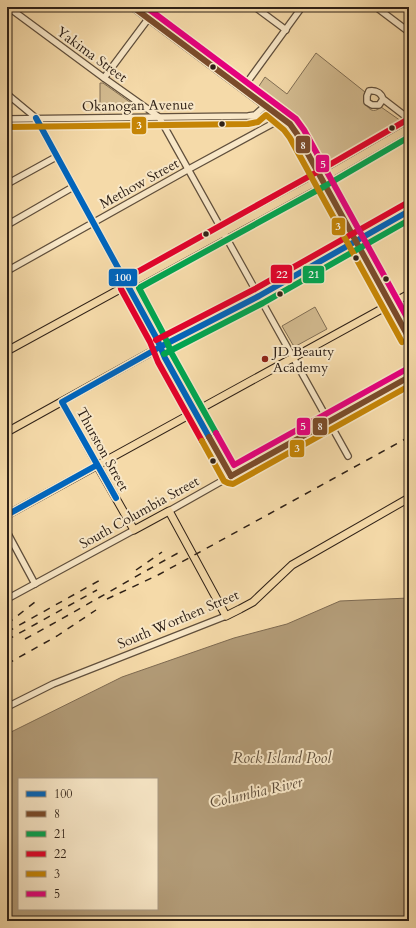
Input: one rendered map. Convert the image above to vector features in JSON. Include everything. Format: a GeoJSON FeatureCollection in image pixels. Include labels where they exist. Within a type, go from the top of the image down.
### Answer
{"type":"FeatureCollection","features":[{"type":"Feature","properties":{"kind":"main road"},"geometry":{"type":"LineString","coordinates":[[133,7],[290,124],[356,240],[409,338]]}},
{"type":"Feature","properties":{"kind":"main road"},"geometry":{"type":"LineString","coordinates":[[7,351],[321,179],[409,128]]}},
{"type":"Feature","properties":{"kind":"main road"},"geometry":{"type":"LineString","coordinates":[[7,432],[160,347],[259,296],[409,211]]}},
{"type":"Feature","properties":{"kind":"main road"},"geometry":{"type":"LineString","coordinates":[[7,515],[409,294]]}},
{"type":"Feature","properties":{"kind":"main road","name":"Thurston Street"},"geometry":{"type":"LineString","coordinates":[[97,465],[134,530]]}},
{"type":"Feature","properties":{"kind":"main road","name":"South Worthen Street"},"geometry":{"type":"LineString","coordinates":[[226,616],[253,602],[292,565],[409,498]]}},
{"type":"Feature","properties":{"kind":"main road"},"geometry":{"type":"LineString","coordinates":[[169,511],[226,616]]}},
{"type":"Feature","properties":{"kind":"main road","name":"South Columbia Street"},"geometry":{"type":"LineString","coordinates":[[134,530],[169,511]]}},
{"type":"Feature","properties":{"kind":"street"},"geometry":{"type":"LineString","coordinates":[[104,78],[157,7]]}},
{"type":"Feature","properties":{"kind":"street"},"geometry":{"type":"LineString","coordinates":[[255,7],[286,30]]}},
{"type":"Feature","properties":{"kind":"street"},"geometry":{"type":"LineString","coordinates":[[243,88],[302,7]]}},
{"type":"Feature","properties":{"kind":"street"},"geometry":{"type":"LineString","coordinates":[[376,7],[409,32]]}},
{"type":"Feature","properties":{"kind":"street","name":"Yakima Street"},"geometry":{"type":"LineString","coordinates":[[8,8],[159,117],[348,456]]}},
{"type":"Feature","properties":{"kind":"street"},"geometry":{"type":"LineString","coordinates":[[7,94],[36,118],[56,157],[128,285],[160,347],[164,358],[231,476]]}},
{"type":"Feature","properties":{"kind":"street"},"geometry":{"type":"LineString","coordinates":[[383,99],[409,119]]}},
{"type":"Feature","properties":{"kind":"street","name":"Okanogan Avenue"},"geometry":{"type":"LineString","coordinates":[[7,119],[248,116],[255,115],[266,105]]}},
{"type":"Feature","properties":{"kind":"street"},"geometry":{"type":"LineString","coordinates":[[248,116],[283,118]]}},
{"type":"Feature","properties":{"kind":"street","name":"Methow Street"},"geometry":{"type":"LineString","coordinates":[[7,271],[283,118]]}},
{"type":"Feature","properties":{"kind":"street"},"geometry":{"type":"LineString","coordinates":[[7,184],[56,157]]}},
{"type":"Feature","properties":{"kind":"street"},"geometry":{"type":"LineString","coordinates":[[7,225],[73,187]]}},
{"type":"Feature","properties":{"kind":"street","name":"South Columbia Street"},"geometry":{"type":"LineString","coordinates":[[169,511],[409,377]]}},
{"type":"Feature","properties":{"kind":"street","name":"Thurston Street"},"geometry":{"type":"LineString","coordinates":[[62,402],[97,465]]}},
{"type":"Feature","properties":{"kind":"street","name":"South Columbia Street"},"geometry":{"type":"LineString","coordinates":[[7,599],[134,530]]}},
{"type":"Feature","properties":{"kind":"street"},"geometry":{"type":"LineString","coordinates":[[7,532],[35,584]]}},
{"type":"Feature","properties":{"kind":"street","name":"South Worthen Street"},"geometry":{"type":"LineString","coordinates":[[7,707],[58,682],[226,616]]}},
{"type":"Feature","properties":{"kind":"shaded area"},"geometry":{"type":"Polygon","coordinates":[[[316,53],[365,92],[366,104],[371,110],[377,110],[381,107],[401,121],[401,125],[327,166],[322,166],[295,122],[287,112],[257,89],[265,77],[287,94],[316,53]]]}},
{"type":"Feature","properties":{"kind":"shaded area"},"geometry":{"type":"Polygon","coordinates":[[[100,83],[103,83],[134,105],[133,109],[131,111],[100,112],[100,83]]]}},
{"type":"Feature","properties":{"kind":"shaded area"},"geometry":{"type":"Polygon","coordinates":[[[315,307],[327,329],[296,346],[293,345],[282,326],[315,307]]]}},
{"type":"Feature","properties":{"kind":"water","name":"Rock Island Pool"},"geometry":{"type":"Polygon","coordinates":[[[409,598],[409,921],[7,921],[7,734],[122,677],[234,638],[287,624],[340,601],[409,598]]]}},
{"type":"Feature","properties":{"kind":"railway"},"geometry":{"type":"LineString","coordinates":[[107,599],[158,575],[409,437]]}},
{"type":"Feature","properties":{"kind":"railway"},"geometry":{"type":"LineString","coordinates":[[136,570],[162,552]]}},
{"type":"Feature","properties":{"kind":"railway"},"geometry":{"type":"LineString","coordinates":[[25,639],[178,553]]}},
{"type":"Feature","properties":{"kind":"railway"},"geometry":{"type":"LineString","coordinates":[[7,632],[102,579]]}},
{"type":"Feature","properties":{"kind":"railway"},"geometry":{"type":"LineString","coordinates":[[7,640],[97,590]]}},
{"type":"Feature","properties":{"kind":"railway"},"geometry":{"type":"LineString","coordinates":[[7,624],[35,602]]}},
{"type":"Feature","properties":{"kind":"railway"},"geometry":{"type":"LineString","coordinates":[[7,664],[57,636],[96,610]]}},
{"type":"Feature","properties":{"kind":"transit line","name":"8"},"geometry":{"type":"LineString","coordinates":[[133,7],[290,124],[297,134],[409,338]]}},
{"type":"Feature","properties":{"kind":"transit line","name":"5"},"geometry":{"type":"LineString","coordinates":[[146,7],[296,119],[304,130],[409,321]]}},
{"type":"Feature","properties":{"kind":"transit line","name":"3"},"geometry":{"type":"LineString","coordinates":[[7,127],[248,124],[258,122],[266,115],[284,130],[290,138],[402,342]]}},
{"type":"Feature","properties":{"kind":"transit line","name":"100"},"geometry":{"type":"LineString","coordinates":[[36,118],[209,437]]}},
{"type":"Feature","properties":{"kind":"transit line","name":"22"},"geometry":{"type":"LineString","coordinates":[[202,441],[158,362],[150,342],[121,289],[121,281],[317,172],[405,121]]}},
{"type":"Feature","properties":{"kind":"transit line","name":"21"},"geometry":{"type":"LineString","coordinates":[[216,433],[172,354],[164,335],[139,288],[325,186],[409,137]]}},
{"type":"Feature","properties":{"kind":"transit line","name":"22"},"geometry":{"type":"LineString","coordinates":[[156,340],[255,289],[405,204]]}},
{"type":"Feature","properties":{"kind":"transit line","name":"100"},"geometry":{"type":"LineString","coordinates":[[116,498],[62,402],[160,347],[259,296],[409,211]]}},
{"type":"Feature","properties":{"kind":"transit line","name":"21"},"geometry":{"type":"LineString","coordinates":[[164,354],[263,303],[409,220]]}},
{"type":"Feature","properties":{"kind":"transit line","name":"5"},"geometry":{"type":"LineString","coordinates":[[216,433],[234,465],[405,370]]}},
{"type":"Feature","properties":{"kind":"transit line","name":"8"},"geometry":{"type":"LineString","coordinates":[[231,476],[409,377]]}},
{"type":"Feature","properties":{"kind":"transit line","name":"3"},"geometry":{"type":"LineString","coordinates":[[202,441],[224,481],[233,484],[409,386]]}},
{"type":"Feature","properties":{"kind":"transit line","name":"8"},"geometry":{"type":"LineString","coordinates":[[209,437],[231,476]]}},
{"type":"Feature","properties":{"kind":"transit line","name":"100"},"geometry":{"type":"LineString","coordinates":[[7,515],[97,465]]}},
{"type":"Feature","properties":{"kind":"place","name":"JD Beauty Academy"},"geometry":{"type":"Point","coordinates":[265,359]}},
{"type":"Feature","properties":{"kind":"water label","name":"Columbia River"},"geometry":{"type":"Point","coordinates":[256,792]}}]}
